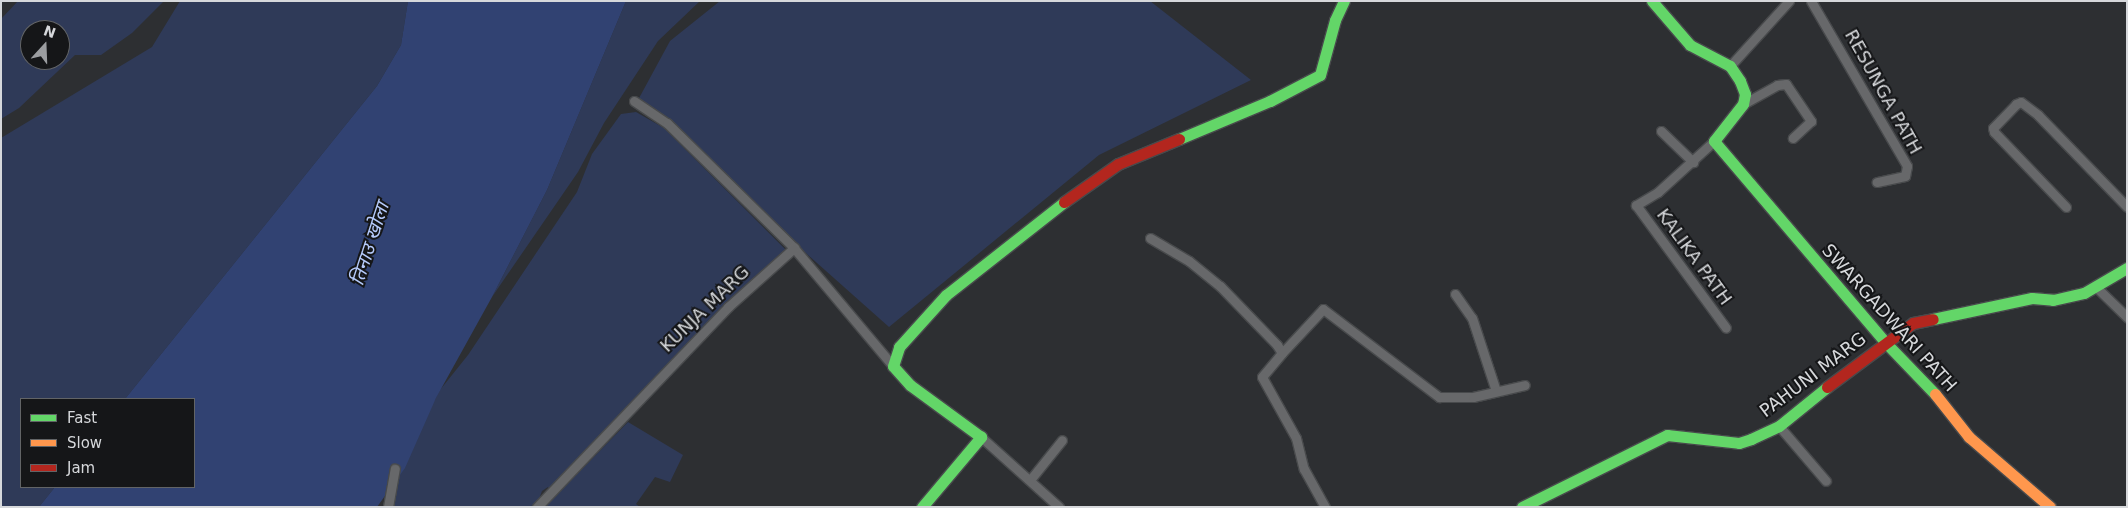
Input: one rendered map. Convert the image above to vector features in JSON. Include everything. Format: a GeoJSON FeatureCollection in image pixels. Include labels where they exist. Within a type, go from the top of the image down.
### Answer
{"type":"FeatureCollection","features":[{"type":"Feature","properties":{"kind":"street"},"geometry":{"type":"LineString","coordinates":[[893,366],[899,347],[946,295],[1079,190],[1118,164],[1270,101],[1320,75],[1335,20],[1344,1]]}},
{"type":"Feature","properties":{"kind":"street"},"geometry":{"type":"LineString","coordinates":[[1652,1],[1690,45],[1730,66],[1740,81],[1745,94],[1744,104]]}},
{"type":"Feature","properties":{"kind":"street"},"geometry":{"type":"LineString","coordinates":[[1730,66],[1789,1]]}},
{"type":"Feature","properties":{"kind":"street","name":"RESUNGA PATH"},"geometry":{"type":"LineString","coordinates":[[1811,1],[1907,166],[1905,176],[1878,182]]}},
{"type":"Feature","properties":{"kind":"street"},"geometry":{"type":"LineString","coordinates":[[1661,131],[1692,162],[1714,141],[1744,104],[1781,83],[1790,87],[1811,121],[1793,138]]}},
{"type":"Feature","properties":{"kind":"street"},"geometry":{"type":"LineString","coordinates":[[634,101],[667,123],[794,248],[910,385],[981,437],[1059,507]]}},
{"type":"Feature","properties":{"kind":"street"},"geometry":{"type":"LineString","coordinates":[[2066,207],[1994,132],[2002,117],[2021,102],[2063,138],[2127,207]]}},
{"type":"Feature","properties":{"kind":"street","name":"SWARGADWARI PATH"},"geometry":{"type":"LineString","coordinates":[[1714,141],[1885,342],[1930,388],[1969,437],[2050,507]]}},
{"type":"Feature","properties":{"kind":"street","name":"KALIKA PATH"},"geometry":{"type":"LineString","coordinates":[[1692,162],[1658,192],[1636,205],[1726,328]]}},
{"type":"Feature","properties":{"kind":"street"},"geometry":{"type":"LineString","coordinates":[[1150,238],[1189,261],[1220,286],[1282,353]]}},
{"type":"Feature","properties":{"kind":"street","name":"KUNJA MARG"},"geometry":{"type":"LineString","coordinates":[[537,507],[728,307],[794,248]]}},
{"type":"Feature","properties":{"kind":"street","name":"PAHUNI MARG"},"geometry":{"type":"LineString","coordinates":[[1522,507],[1666,435],[1739,443],[1779,426],[1885,342],[1914,322],[2032,298],[2053,300],[2095,286],[2127,268]]}},
{"type":"Feature","properties":{"kind":"street"},"geometry":{"type":"LineString","coordinates":[[2095,286],[2127,317]]}},
{"type":"Feature","properties":{"kind":"street"},"geometry":{"type":"LineString","coordinates":[[1456,294],[1472,318],[1496,391]]}},
{"type":"Feature","properties":{"kind":"street"},"geometry":{"type":"LineString","coordinates":[[1325,507],[1304,469],[1296,438],[1262,377],[1324,309],[1438,397],[1473,397],[1525,385]]}},
{"type":"Feature","properties":{"kind":"street"},"geometry":{"type":"LineString","coordinates":[[1779,426],[1826,481]]}},
{"type":"Feature","properties":{"kind":"street"},"geometry":{"type":"LineString","coordinates":[[922,507],[981,437]]}},
{"type":"Feature","properties":{"kind":"street"},"geometry":{"type":"LineString","coordinates":[[1030,480],[1062,440]]}},
{"type":"Feature","properties":{"kind":"street"},"geometry":{"type":"LineString","coordinates":[[388,507],[395,469]]}},
{"type":"Feature","properties":{"kind":"shaded area"},"geometry":{"type":"Polygon","coordinates":[[[18,1],[164,1],[132,33],[101,55],[75,55],[70,60],[70,20],[20,20],[20,70],[59,70],[19,108],[1,119],[1,19],[18,1]]]}},
{"type":"Feature","properties":{"kind":"shaded area"},"geometry":{"type":"Polygon","coordinates":[[[180,1],[408,1],[401,45],[377,86],[126,398],[20,398],[20,488],[54,488],[39,507],[1,507],[1,138],[152,47],[180,1]]]}},
{"type":"Feature","properties":{"kind":"shaded area"},"geometry":{"type":"Polygon","coordinates":[[[626,1],[700,1],[658,41],[604,123],[578,172],[492,297],[547,190],[626,1]]]}},
{"type":"Feature","properties":{"kind":"shaded area"},"geometry":{"type":"Polygon","coordinates":[[[720,1],[1150,1],[1251,80],[1099,155],[889,327],[781,231],[674,123],[638,100],[670,41],[720,1]]]}},
{"type":"Feature","properties":{"kind":"shaded area"},"geometry":{"type":"Polygon","coordinates":[[[636,112],[664,128],[791,255],[729,303],[550,491],[548,487],[542,491],[538,502],[530,507],[393,507],[395,476],[440,390],[468,355],[577,192],[592,154],[621,114],[636,112]]]}},
{"type":"Feature","properties":{"kind":"shaded area"},"geometry":{"type":"Polygon","coordinates":[[[628,422],[683,455],[670,482],[655,477],[636,504],[640,507],[545,507],[628,422]]]}},
{"type":"Feature","properties":{"kind":"water","name":"तिनाउ खोला"},"geometry":{"type":"Polygon","coordinates":[[[408,1],[626,1],[547,190],[492,297],[436,398],[405,468],[377,507],[39,507],[54,488],[195,488],[195,398],[126,398],[377,86],[401,45],[408,1]]]}},
{"type":"Feature","properties":{"kind":"traffic: fast"},"geometry":{"type":"LineString","coordinates":[[1179,139],[1270,101],[1320,75],[1335,20],[1344,1]]}},
{"type":"Feature","properties":{"kind":"traffic: fast"},"geometry":{"type":"LineString","coordinates":[[1652,1],[1690,45],[1730,66],[1740,81],[1745,94],[1743,104],[1714,141],[1885,342],[1935,394]]}},
{"type":"Feature","properties":{"kind":"traffic: fast"},"geometry":{"type":"LineString","coordinates":[[922,507],[981,437],[910,385],[893,366],[899,347],[946,295],[1064,202]]}},
{"type":"Feature","properties":{"kind":"traffic: fast"},"geometry":{"type":"LineString","coordinates":[[1933,319],[2032,298],[2053,300],[2084,293],[2127,268]]}},
{"type":"Feature","properties":{"kind":"traffic: fast"},"geometry":{"type":"LineString","coordinates":[[1522,507],[1667,435],[1739,443],[1751,439],[1779,426],[1827,387]]}},
{"type":"Feature","properties":{"kind":"traffic: slow"},"geometry":{"type":"LineString","coordinates":[[1935,394],[1969,437],[2050,507]]}},
{"type":"Feature","properties":{"kind":"traffic: jam"},"geometry":{"type":"LineString","coordinates":[[1064,202],[1118,164],[1179,139]]}},
{"type":"Feature","properties":{"kind":"traffic: jam"},"geometry":{"type":"LineString","coordinates":[[1827,387],[1913,323],[1933,319]]}}]}
